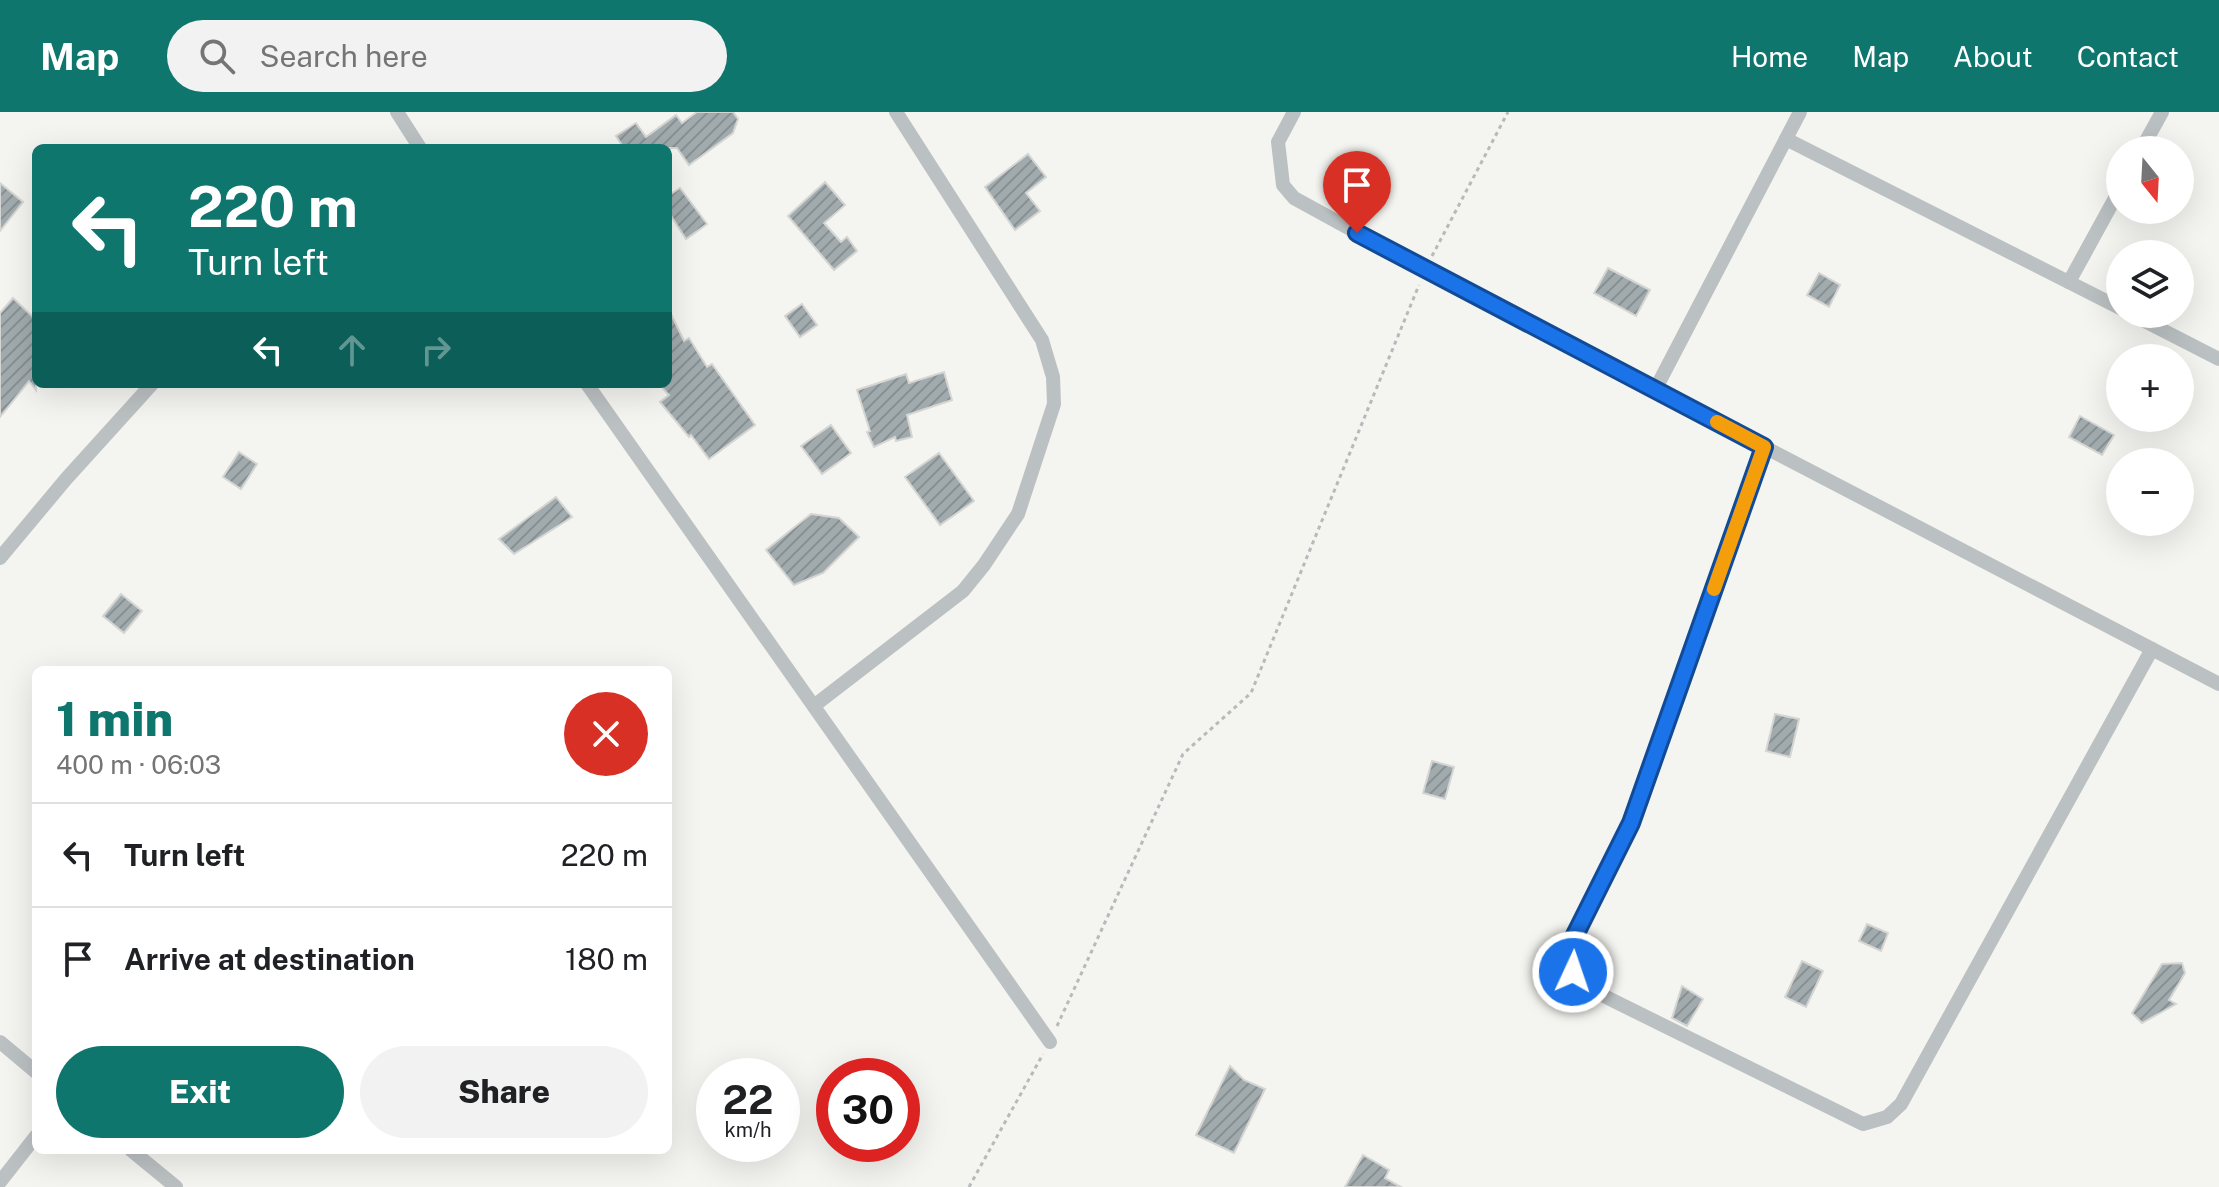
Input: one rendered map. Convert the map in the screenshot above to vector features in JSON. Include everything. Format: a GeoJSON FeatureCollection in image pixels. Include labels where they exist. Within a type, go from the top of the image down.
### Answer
{"type":"FeatureCollection","features":[{"type":"Feature","properties":{"kind":"street"},"geometry":{"type":"LineString","coordinates":[[397,112],[415,144]]}},
{"type":"Feature","properties":{"kind":"street"},"geometry":{"type":"LineString","coordinates":[[815,705],[963,591],[984,565],[1018,514],[1054,404],[1053,377],[1042,340],[896,112]]}},
{"type":"Feature","properties":{"kind":"street"},"geometry":{"type":"LineString","coordinates":[[1294,112],[1278,142],[1283,185],[1294,198],[1425,270],[2219,684]]}},
{"type":"Feature","properties":{"kind":"street"},"geometry":{"type":"LineString","coordinates":[[1655,390],[1800,112]]}},
{"type":"Feature","properties":{"kind":"street"},"geometry":{"type":"LineString","coordinates":[[2149,136],[2162,112]]}},
{"type":"Feature","properties":{"kind":"street"},"geometry":{"type":"LineString","coordinates":[[1786,139],[2106,301]]}},
{"type":"Feature","properties":{"kind":"street"},"geometry":{"type":"LineString","coordinates":[[2069,282],[2106,215]]}},
{"type":"Feature","properties":{"kind":"street"},"geometry":{"type":"LineString","coordinates":[[2158,328],[2219,359]]}},
{"type":"Feature","properties":{"kind":"street"},"geometry":{"type":"LineString","coordinates":[[0,558],[148,388]]}},
{"type":"Feature","properties":{"kind":"street"},"geometry":{"type":"LineString","coordinates":[[590,388],[1050,1042]]}},
{"type":"Feature","properties":{"kind":"street"},"geometry":{"type":"LineString","coordinates":[[1764,447],[1631,823],[1568,949],[1573,972],[1589,988],[1863,1124],[1887,1117],[1901,1104],[2152,649]]}},
{"type":"Feature","properties":{"kind":"street"},"geometry":{"type":"LineString","coordinates":[[0,1042],[32,1069]]}},
{"type":"Feature","properties":{"kind":"street"},"geometry":{"type":"LineString","coordinates":[[0,1182],[32,1141]]}},
{"type":"Feature","properties":{"kind":"street"},"geometry":{"type":"LineString","coordinates":[[136,1154],[176,1187]]}},
{"type":"Feature","properties":{"kind":"path"},"geometry":{"type":"LineString","coordinates":[[969,1187],[1050,1042],[1183,754],[1251,693],[1425,270],[1508,112]]}},
{"type":"Feature","properties":{"kind":"building"},"geometry":{"type":"Polygon","coordinates":[[[697,112],[733,112],[738,119],[733,133],[689,165],[677,148],[672,148],[672,144],[621,144],[616,136],[636,123],[646,137],[676,115],[682,123],[697,112]]]}},
{"type":"Feature","properties":{"kind":"building"},"geometry":{"type":"Polygon","coordinates":[[[1028,154],[1046,177],[1026,193],[1040,211],[1015,230],[985,187],[1028,154]]]}},
{"type":"Feature","properties":{"kind":"building"},"geometry":{"type":"Polygon","coordinates":[[[825,182],[845,205],[824,223],[841,242],[847,237],[857,251],[834,270],[788,216],[825,182]]]}},
{"type":"Feature","properties":{"kind":"building"},"geometry":{"type":"Polygon","coordinates":[[[0,183],[23,202],[0,231],[0,183]]]}},
{"type":"Feature","properties":{"kind":"building"},"geometry":{"type":"Polygon","coordinates":[[[680,188],[707,224],[686,239],[672,217],[672,193],[680,188]]]}},
{"type":"Feature","properties":{"kind":"building"},"geometry":{"type":"Polygon","coordinates":[[[1608,268],[1650,290],[1636,316],[1594,293],[1608,268]]]}},
{"type":"Feature","properties":{"kind":"building"},"geometry":{"type":"Polygon","coordinates":[[[1819,273],[1840,285],[1829,307],[1807,295],[1819,273]]]}},
{"type":"Feature","properties":{"kind":"building"},"geometry":{"type":"Polygon","coordinates":[[[13,298],[32,316],[32,385],[29,381],[0,417],[0,313],[13,298]]]}},
{"type":"Feature","properties":{"kind":"building"},"geometry":{"type":"Polygon","coordinates":[[[802,304],[817,325],[800,337],[785,316],[802,304]]]}},
{"type":"Feature","properties":{"kind":"building"},"geometry":{"type":"Polygon","coordinates":[[[672,316],[684,341],[689,338],[707,367],[712,364],[755,425],[709,459],[660,402],[669,395],[663,388],[672,388],[672,316]]]}},
{"type":"Feature","properties":{"kind":"building"},"geometry":{"type":"Polygon","coordinates":[[[944,372],[952,400],[907,415],[912,437],[896,441],[895,437],[874,447],[867,432],[870,431],[857,390],[906,374],[909,383],[944,372]]]}},
{"type":"Feature","properties":{"kind":"building"},"geometry":{"type":"Polygon","coordinates":[[[2080,416],[2114,435],[2102,455],[2069,437],[2080,416]]]}},
{"type":"Feature","properties":{"kind":"building"},"geometry":{"type":"Polygon","coordinates":[[[831,425],[851,453],[822,474],[801,446],[831,425]]]}},
{"type":"Feature","properties":{"kind":"building"},"geometry":{"type":"Polygon","coordinates":[[[239,452],[257,464],[241,489],[223,477],[239,452]]]}},
{"type":"Feature","properties":{"kind":"building"},"geometry":{"type":"Polygon","coordinates":[[[939,453],[974,501],[940,525],[905,477],[939,453]]]}},
{"type":"Feature","properties":{"kind":"building"},"geometry":{"type":"Polygon","coordinates":[[[556,497],[572,517],[514,554],[499,539],[556,497]]]}},
{"type":"Feature","properties":{"kind":"building"},"geometry":{"type":"Polygon","coordinates":[[[811,514],[839,518],[859,537],[823,573],[794,585],[766,550],[811,514]]]}},
{"type":"Feature","properties":{"kind":"building"},"geometry":{"type":"Polygon","coordinates":[[[121,594],[142,611],[124,633],[103,616],[121,594]]]}},
{"type":"Feature","properties":{"kind":"building"},"geometry":{"type":"Polygon","coordinates":[[[1775,714],[1799,719],[1790,757],[1766,751],[1775,714]]]}},
{"type":"Feature","properties":{"kind":"building"},"geometry":{"type":"Polygon","coordinates":[[[1432,761],[1454,767],[1445,799],[1423,793],[1432,761]]]}},
{"type":"Feature","properties":{"kind":"building"},"geometry":{"type":"Polygon","coordinates":[[[1867,924],[1888,933],[1881,951],[1859,941],[1867,924]]]}},
{"type":"Feature","properties":{"kind":"building"},"geometry":{"type":"Polygon","coordinates":[[[1802,961],[1823,971],[1806,1007],[1785,997],[1802,961]]]}},
{"type":"Feature","properties":{"kind":"building"},"geometry":{"type":"Polygon","coordinates":[[[2182,963],[2185,973],[2169,1000],[2176,1004],[2142,1023],[2132,1013],[2162,964],[2182,963]]]}},
{"type":"Feature","properties":{"kind":"building"},"geometry":{"type":"Polygon","coordinates":[[[1682,986],[1703,999],[1687,1026],[1672,1018],[1682,986]]]}},
{"type":"Feature","properties":{"kind":"building"},"geometry":{"type":"Polygon","coordinates":[[[1230,1066],[1244,1080],[1265,1089],[1234,1153],[1196,1135],[1230,1066]]]}},
{"type":"Feature","properties":{"kind":"building"},"geometry":{"type":"Polygon","coordinates":[[[1363,1155],[1389,1170],[1385,1178],[1401,1187],[1345,1187],[1363,1155]]]}},
{"type":"Feature","properties":{"kind":"slow traffic"},"geometry":{"type":"LineString","coordinates":[[1714,589],[1764,447],[1717,422]]}},
{"type":"Feature","properties":{"kind":"route"},"geometry":{"type":"LineString","coordinates":[[1357,233],[1764,447],[1631,823],[1568,949],[1573,972]]}}]}
